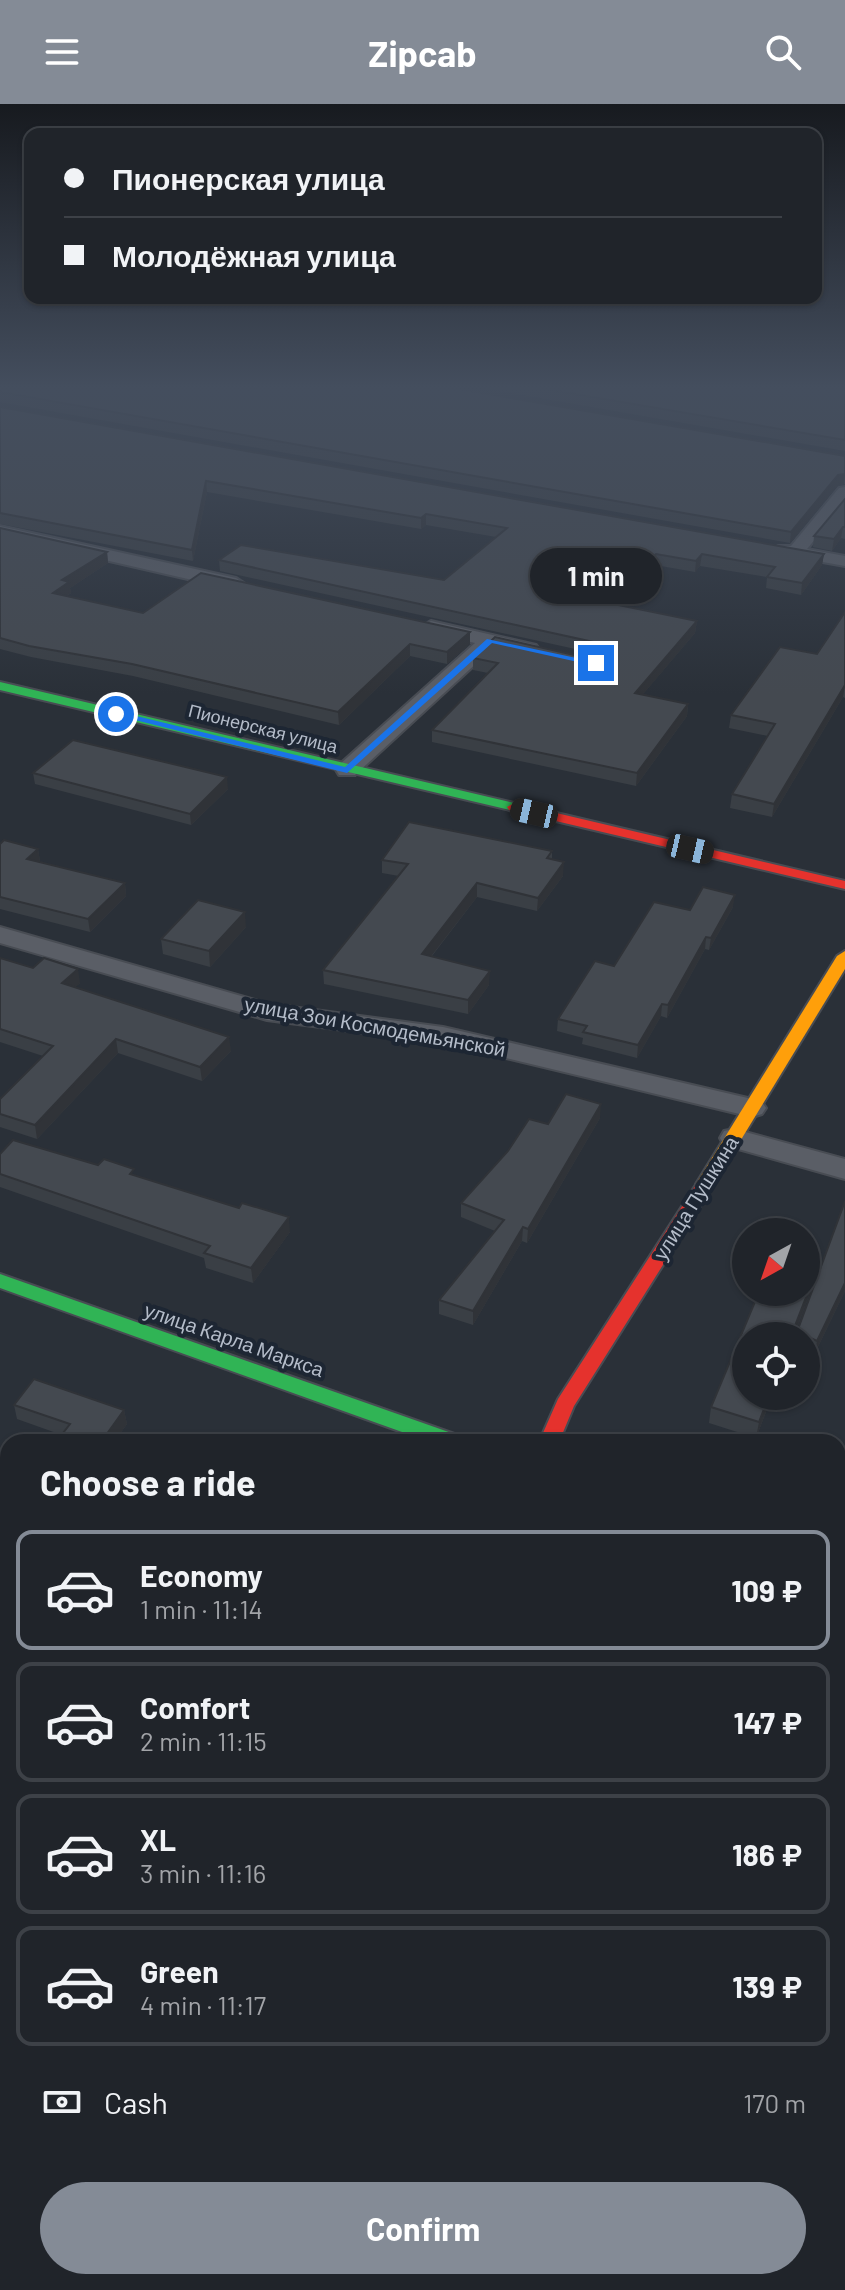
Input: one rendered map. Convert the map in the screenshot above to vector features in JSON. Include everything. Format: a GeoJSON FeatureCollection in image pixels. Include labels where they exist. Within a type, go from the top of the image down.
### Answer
{"type":"FeatureCollection","features":[{"type":"Feature","properties":{"kind":"street"},"geometry":{"type":"LineString","coordinates":[[795,552],[845,492]]}},
{"type":"Feature","properties":{"kind":"street"},"geometry":{"type":"LineString","coordinates":[[0,531],[260,589]]}},
{"type":"Feature","properties":{"kind":"street"},"geometry":{"type":"LineString","coordinates":[[764,546],[845,561]]}},
{"type":"Feature","properties":{"kind":"street"},"geometry":{"type":"LineString","coordinates":[[413,623],[551,654]]}},
{"type":"Feature","properties":{"kind":"street"},"geometry":{"type":"LineString","coordinates":[[347,770],[490,640]]}},
{"type":"Feature","properties":{"kind":"street","name":"Пионерская улица"},"geometry":{"type":"LineString","coordinates":[[0,686],[845,885]]}},
{"type":"Feature","properties":{"kind":"street","name":"улица Зои Космодемьянской"},"geometry":{"type":"LineString","coordinates":[[0,935],[267,1012],[443,1035],[752,1108]]}},
{"type":"Feature","properties":{"kind":"street","name":"улица Пушкина"},"geometry":{"type":"LineString","coordinates":[[552,1434],[565,1404],[845,956]]}},
{"type":"Feature","properties":{"kind":"street"},"geometry":{"type":"LineString","coordinates":[[734,1138],[845,1169]]}},
{"type":"Feature","properties":{"kind":"street","name":"улица Карла Маркса"},"geometry":{"type":"LineString","coordinates":[[0,1281],[430,1434]]}},
{"type":"Feature","properties":{"kind":"building"},"geometry":{"type":"Polygon","coordinates":[[[0,490],[204,490],[192,550],[0,513],[0,490]]]}},
{"type":"Feature","properties":{"kind":"building"},"geometry":{"type":"Polygon","coordinates":[[[258,490],[465,490],[824,554],[802,583],[767,577],[775,567],[702,554],[696,561],[656,554],[608,603],[697,621],[635,693],[688,704],[637,773],[432,730],[498,663],[473,658],[495,637],[596,660],[610,652],[598,643],[219,560],[241,545],[444,580],[507,528],[426,514],[421,518],[258,490]]]}},
{"type":"Feature","properties":{"kind":"building"},"geometry":{"type":"Polygon","coordinates":[[[554,490],[826,490],[791,532],[554,490]]]}},
{"type":"Feature","properties":{"kind":"building"},"geometry":{"type":"Polygon","coordinates":[[[845,499],[845,527],[834,539],[814,536],[845,499]]]}},
{"type":"Feature","properties":{"kind":"building"},"geometry":{"type":"Polygon","coordinates":[[[0,528],[107,552],[62,580],[69,582],[53,593],[143,613],[201,573],[470,632],[447,652],[410,644],[338,712],[132,664],[29,646],[0,638],[0,528]]]}},
{"type":"Feature","properties":{"kind":"building"},"geometry":{"type":"Polygon","coordinates":[[[845,612],[845,685],[774,804],[732,794],[775,724],[731,715],[780,647],[817,654],[845,612]]]}},
{"type":"Feature","properties":{"kind":"building"},"geometry":{"type":"Polygon","coordinates":[[[73,740],[227,777],[190,814],[33,773],[73,740]]]}},
{"type":"Feature","properties":{"kind":"building"},"geometry":{"type":"Polygon","coordinates":[[[409,822],[552,851],[547,858],[564,862],[538,898],[477,883],[422,954],[490,971],[468,1000],[323,970],[408,864],[382,860],[409,822]]]}},
{"type":"Feature","properties":{"kind":"building"},"geometry":{"type":"Polygon","coordinates":[[[4,840],[38,849],[27,859],[125,883],[88,919],[0,897],[0,844],[4,840]]]}},
{"type":"Feature","properties":{"kind":"building"},"geometry":{"type":"Polygon","coordinates":[[[703,887],[735,895],[711,938],[706,937],[668,1005],[662,1004],[638,1045],[583,1032],[587,1026],[558,1019],[595,961],[614,966],[654,902],[690,910],[703,887]]]}},
{"type":"Feature","properties":{"kind":"building"},"geometry":{"type":"Polygon","coordinates":[[[198,900],[245,912],[209,951],[161,939],[198,900]]]}},
{"type":"Feature","properties":{"kind":"building"},"geometry":{"type":"Polygon","coordinates":[[[0,958],[33,968],[44,958],[78,969],[62,983],[229,1037],[200,1067],[116,1039],[35,1125],[0,1114],[0,1099],[53,1046],[0,1029],[0,958]]]}},
{"type":"Feature","properties":{"kind":"building"},"geometry":{"type":"Polygon","coordinates":[[[566,1094],[601,1104],[528,1229],[523,1227],[473,1311],[439,1300],[504,1220],[461,1203],[508,1151],[529,1119],[548,1124],[566,1094]]]}},
{"type":"Feature","properties":{"kind":"building"},"geometry":{"type":"Polygon","coordinates":[[[13,1140],[98,1165],[104,1159],[134,1169],[130,1174],[239,1208],[242,1203],[289,1217],[251,1268],[204,1253],[210,1246],[0,1174],[0,1154],[13,1140]]]}},
{"type":"Feature","properties":{"kind":"building"},"geometry":{"type":"Polygon","coordinates":[[[845,1201],[845,1283],[820,1335],[820,1322],[801,1322],[807,1306],[820,1306],[820,1269],[845,1201]]]}},
{"type":"Feature","properties":{"kind":"building"},"geometry":{"type":"Polygon","coordinates":[[[753,1306],[803,1306],[796,1322],[746,1322],[753,1306]]]}},
{"type":"Feature","properties":{"kind":"building"},"geometry":{"type":"Polygon","coordinates":[[[732,1357],[732,1410],[764,1410],[759,1422],[711,1407],[732,1357]]]}},
{"type":"Feature","properties":{"kind":"building"},"geometry":{"type":"Polygon","coordinates":[[[34,1379],[124,1410],[107,1434],[62,1434],[70,1424],[14,1405],[34,1379]]]}},
{"type":"Feature","properties":{"kind":"traffic: fast"},"geometry":{"type":"LineString","coordinates":[[0,686],[514,807]]}},
{"type":"Feature","properties":{"kind":"traffic: fast"},"geometry":{"type":"LineString","coordinates":[[0,1281],[430,1434]]}},
{"type":"Feature","properties":{"kind":"traffic: slow"},"geometry":{"type":"LineString","coordinates":[[705,1184],[845,956]]}},
{"type":"Feature","properties":{"kind":"traffic: jam"},"geometry":{"type":"LineString","coordinates":[[514,807],[845,885]]}},
{"type":"Feature","properties":{"kind":"traffic: jam"},"geometry":{"type":"LineString","coordinates":[[552,1434],[565,1404],[705,1184]]}},
{"type":"Feature","properties":{"kind":"route"},"geometry":{"type":"LineString","coordinates":[[116,714],[347,770],[490,640],[596,663]]}}]}
